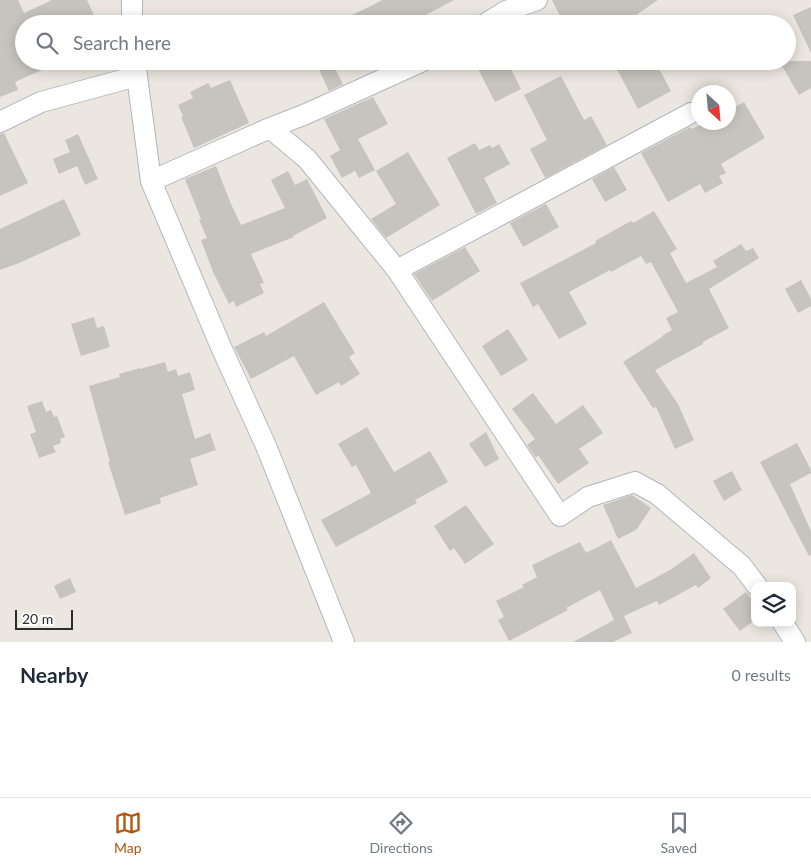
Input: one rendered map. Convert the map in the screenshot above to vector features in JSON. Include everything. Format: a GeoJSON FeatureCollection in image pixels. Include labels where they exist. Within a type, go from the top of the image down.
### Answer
{"type":"FeatureCollection","features":[{"type":"Feature","properties":{"kind":"street"},"geometry":{"type":"LineString","coordinates":[[132,0],[132,15]]}},
{"type":"Feature","properties":{"kind":"street"},"geometry":{"type":"LineString","coordinates":[[500,15],[537,0]]}},
{"type":"Feature","properties":{"kind":"street"},"geometry":{"type":"LineString","coordinates":[[0,122],[41,102],[133,70]]}},
{"type":"Feature","properties":{"kind":"street"},"geometry":{"type":"LineString","coordinates":[[136,70],[151,181],[221,347],[266,446],[344,642]]}},
{"type":"Feature","properties":{"kind":"street"},"geometry":{"type":"LineString","coordinates":[[151,181],[403,70]]}},
{"type":"Feature","properties":{"kind":"street"},"geometry":{"type":"LineString","coordinates":[[397,270],[691,113]]}},
{"type":"Feature","properties":{"kind":"street"},"geometry":{"type":"LineString","coordinates":[[270,128],[307,159],[397,270],[560,516],[588,497],[635,482],[658,494],[742,566],[753,582]]}},
{"type":"Feature","properties":{"kind":"street"},"geometry":{"type":"LineString","coordinates":[[786,627],[794,642]]}},
{"type":"Feature","properties":{"kind":"building"},"geometry":{"type":"Polygon","coordinates":[[[0,0],[18,0],[24,13],[52,0],[87,0],[94,15],[15,15],[15,70],[42,70],[15,82],[18,90],[0,97],[0,0]]]}},
{"type":"Feature","properties":{"kind":"building"},"geometry":{"type":"Polygon","coordinates":[[[382,0],[454,0],[426,15],[352,15],[382,0]]]}},
{"type":"Feature","properties":{"kind":"building"},"geometry":{"type":"Polygon","coordinates":[[[552,0],[658,0],[636,15],[560,15],[552,0]]]}},
{"type":"Feature","properties":{"kind":"building"},"geometry":{"type":"Polygon","coordinates":[[[811,7],[811,53],[796,21],[796,15],[793,15],[811,7]]]}},
{"type":"Feature","properties":{"kind":"building"},"geometry":{"type":"Polygon","coordinates":[[[796,61],[811,61],[811,88],[799,95],[784,70],[796,70],[796,61]]]}},
{"type":"Feature","properties":{"kind":"building"},"geometry":{"type":"Polygon","coordinates":[[[319,70],[336,70],[343,84],[329,91],[319,70]]]}},
{"type":"Feature","properties":{"kind":"building"},"geometry":{"type":"Polygon","coordinates":[[[479,70],[512,70],[521,89],[495,102],[479,70]]]}},
{"type":"Feature","properties":{"kind":"building"},"geometry":{"type":"Polygon","coordinates":[[[617,70],[660,70],[671,91],[638,109],[617,70]]]}},
{"type":"Feature","properties":{"kind":"building"},"geometry":{"type":"Polygon","coordinates":[[[561,76],[584,120],[591,116],[607,145],[545,178],[530,149],[547,140],[524,95],[561,76]]]}},
{"type":"Feature","properties":{"kind":"building"},"geometry":{"type":"Polygon","coordinates":[[[230,80],[249,123],[194,148],[178,105],[193,98],[190,92],[208,83],[211,88],[230,80]]]}},
{"type":"Feature","properties":{"kind":"building"},"geometry":{"type":"Polygon","coordinates":[[[373,97],[388,124],[358,139],[375,170],[359,178],[355,171],[342,178],[330,156],[340,150],[324,119],[373,97]]]}},
{"type":"Feature","properties":{"kind":"building"},"geometry":{"type":"Polygon","coordinates":[[[744,102],[765,138],[721,164],[726,173],[719,176],[723,183],[705,193],[700,184],[668,202],[641,153],[690,127],[691,130],[736,130],[736,106],[744,102]]]}},
{"type":"Feature","properties":{"kind":"building"},"geometry":{"type":"Polygon","coordinates":[[[4,133],[28,183],[0,196],[0,134],[4,133]]]}},
{"type":"Feature","properties":{"kind":"building"},"geometry":{"type":"Polygon","coordinates":[[[78,134],[98,179],[85,185],[77,166],[59,174],[53,159],[70,152],[65,140],[78,134]]]}},
{"type":"Feature","properties":{"kind":"building"},"geometry":{"type":"Polygon","coordinates":[[[475,143],[479,150],[490,145],[492,148],[499,144],[510,164],[484,178],[497,203],[476,214],[447,158],[475,143]]]}},
{"type":"Feature","properties":{"kind":"building"},"geometry":{"type":"Polygon","coordinates":[[[408,152],[440,205],[386,238],[371,219],[396,204],[376,171],[408,152]]]}},
{"type":"Feature","properties":{"kind":"building"},"geometry":{"type":"Polygon","coordinates":[[[216,166],[241,225],[285,208],[271,180],[288,171],[295,185],[307,179],[327,218],[294,237],[251,254],[264,283],[260,284],[264,293],[236,307],[234,301],[229,304],[213,272],[201,240],[207,238],[185,179],[216,166]]]}},
{"type":"Feature","properties":{"kind":"building"},"geometry":{"type":"Polygon","coordinates":[[[614,167],[627,190],[605,202],[592,179],[614,167]]]}},
{"type":"Feature","properties":{"kind":"building"},"geometry":{"type":"Polygon","coordinates":[[[64,199],[81,235],[0,270],[0,229],[64,199]]]}},
{"type":"Feature","properties":{"kind":"building"},"geometry":{"type":"Polygon","coordinates":[[[546,204],[559,227],[523,247],[510,223],[546,204]]]}},
{"type":"Feature","properties":{"kind":"building"},"geometry":{"type":"Polygon","coordinates":[[[654,211],[677,249],[670,253],[686,283],[717,267],[713,261],[741,244],[746,251],[753,248],[759,258],[709,289],[729,328],[655,370],[678,404],[694,440],[675,449],[656,407],[653,408],[623,362],[672,330],[666,318],[678,312],[651,262],[646,264],[641,256],[569,292],[587,324],[559,339],[538,304],[533,307],[520,283],[596,243],[595,241],[631,221],[633,223],[654,211]]]}},
{"type":"Feature","properties":{"kind":"building"},"geometry":{"type":"Polygon","coordinates":[[[465,247],[480,271],[432,301],[414,274],[465,247]]]}},
{"type":"Feature","properties":{"kind":"building"},"geometry":{"type":"Polygon","coordinates":[[[801,280],[811,299],[811,306],[798,313],[785,289],[801,280]]]}},
{"type":"Feature","properties":{"kind":"building"},"geometry":{"type":"Polygon","coordinates":[[[324,302],[355,353],[349,357],[360,374],[341,386],[339,382],[316,395],[294,356],[251,379],[234,347],[264,332],[266,336],[324,302]]]}},
{"type":"Feature","properties":{"kind":"building"},"geometry":{"type":"Polygon","coordinates":[[[94,317],[97,328],[104,326],[110,347],[81,356],[71,324],[94,317]]]}},
{"type":"Feature","properties":{"kind":"building"},"geometry":{"type":"Polygon","coordinates":[[[508,329],[528,360],[501,376],[482,346],[508,329]]]}},
{"type":"Feature","properties":{"kind":"building"},"geometry":{"type":"Polygon","coordinates":[[[165,362],[168,372],[176,369],[178,376],[190,372],[195,390],[182,394],[195,439],[210,433],[216,450],[190,459],[198,485],[160,498],[161,503],[125,515],[108,462],[110,462],[89,386],[120,377],[119,374],[165,362]]]}},
{"type":"Feature","properties":{"kind":"building"},"geometry":{"type":"Polygon","coordinates":[[[533,393],[556,424],[583,405],[603,433],[579,449],[589,463],[558,484],[538,455],[536,458],[527,445],[535,439],[512,409],[533,393]]]}},
{"type":"Feature","properties":{"kind":"building"},"geometry":{"type":"Polygon","coordinates":[[[42,401],[46,412],[51,410],[54,417],[57,416],[65,437],[60,439],[61,443],[53,446],[56,452],[39,458],[30,434],[36,432],[27,406],[42,401]]]}},
{"type":"Feature","properties":{"kind":"building"},"geometry":{"type":"Polygon","coordinates":[[[367,427],[394,472],[430,451],[448,482],[415,500],[417,503],[336,547],[321,520],[371,493],[356,465],[352,467],[338,444],[367,427]]]}},
{"type":"Feature","properties":{"kind":"building"},"geometry":{"type":"Polygon","coordinates":[[[486,432],[499,459],[485,467],[469,444],[486,432]]]}},
{"type":"Feature","properties":{"kind":"building"},"geometry":{"type":"Polygon","coordinates":[[[797,443],[811,473],[790,484],[811,531],[811,555],[809,556],[760,462],[797,443]]]}},
{"type":"Feature","properties":{"kind":"building"},"geometry":{"type":"Polygon","coordinates":[[[732,471],[742,490],[724,501],[713,481],[732,471]]]}},
{"type":"Feature","properties":{"kind":"building"},"geometry":{"type":"Polygon","coordinates":[[[632,495],[651,508],[636,530],[618,539],[603,505],[632,495]]]}},
{"type":"Feature","properties":{"kind":"building"},"geometry":{"type":"Polygon","coordinates":[[[466,505],[494,544],[465,564],[454,548],[450,551],[434,526],[466,505]]]}},
{"type":"Feature","properties":{"kind":"building"},"geometry":{"type":"Polygon","coordinates":[[[611,540],[636,588],[670,570],[694,553],[711,578],[698,588],[696,585],[659,605],[657,601],[624,616],[632,633],[613,642],[573,642],[614,620],[600,590],[566,608],[568,610],[509,641],[498,620],[504,617],[496,601],[524,587],[522,585],[537,577],[532,565],[580,542],[586,553],[611,540]]]}},
{"type":"Feature","properties":{"kind":"building"},"geometry":{"type":"Polygon","coordinates":[[[70,578],[76,592],[60,599],[54,586],[70,578]]]}},
{"type":"Feature","properties":{"kind":"building"},"geometry":{"type":"Polygon","coordinates":[[[746,592],[751,599],[751,623],[740,631],[723,609],[746,592]]]}}]}
